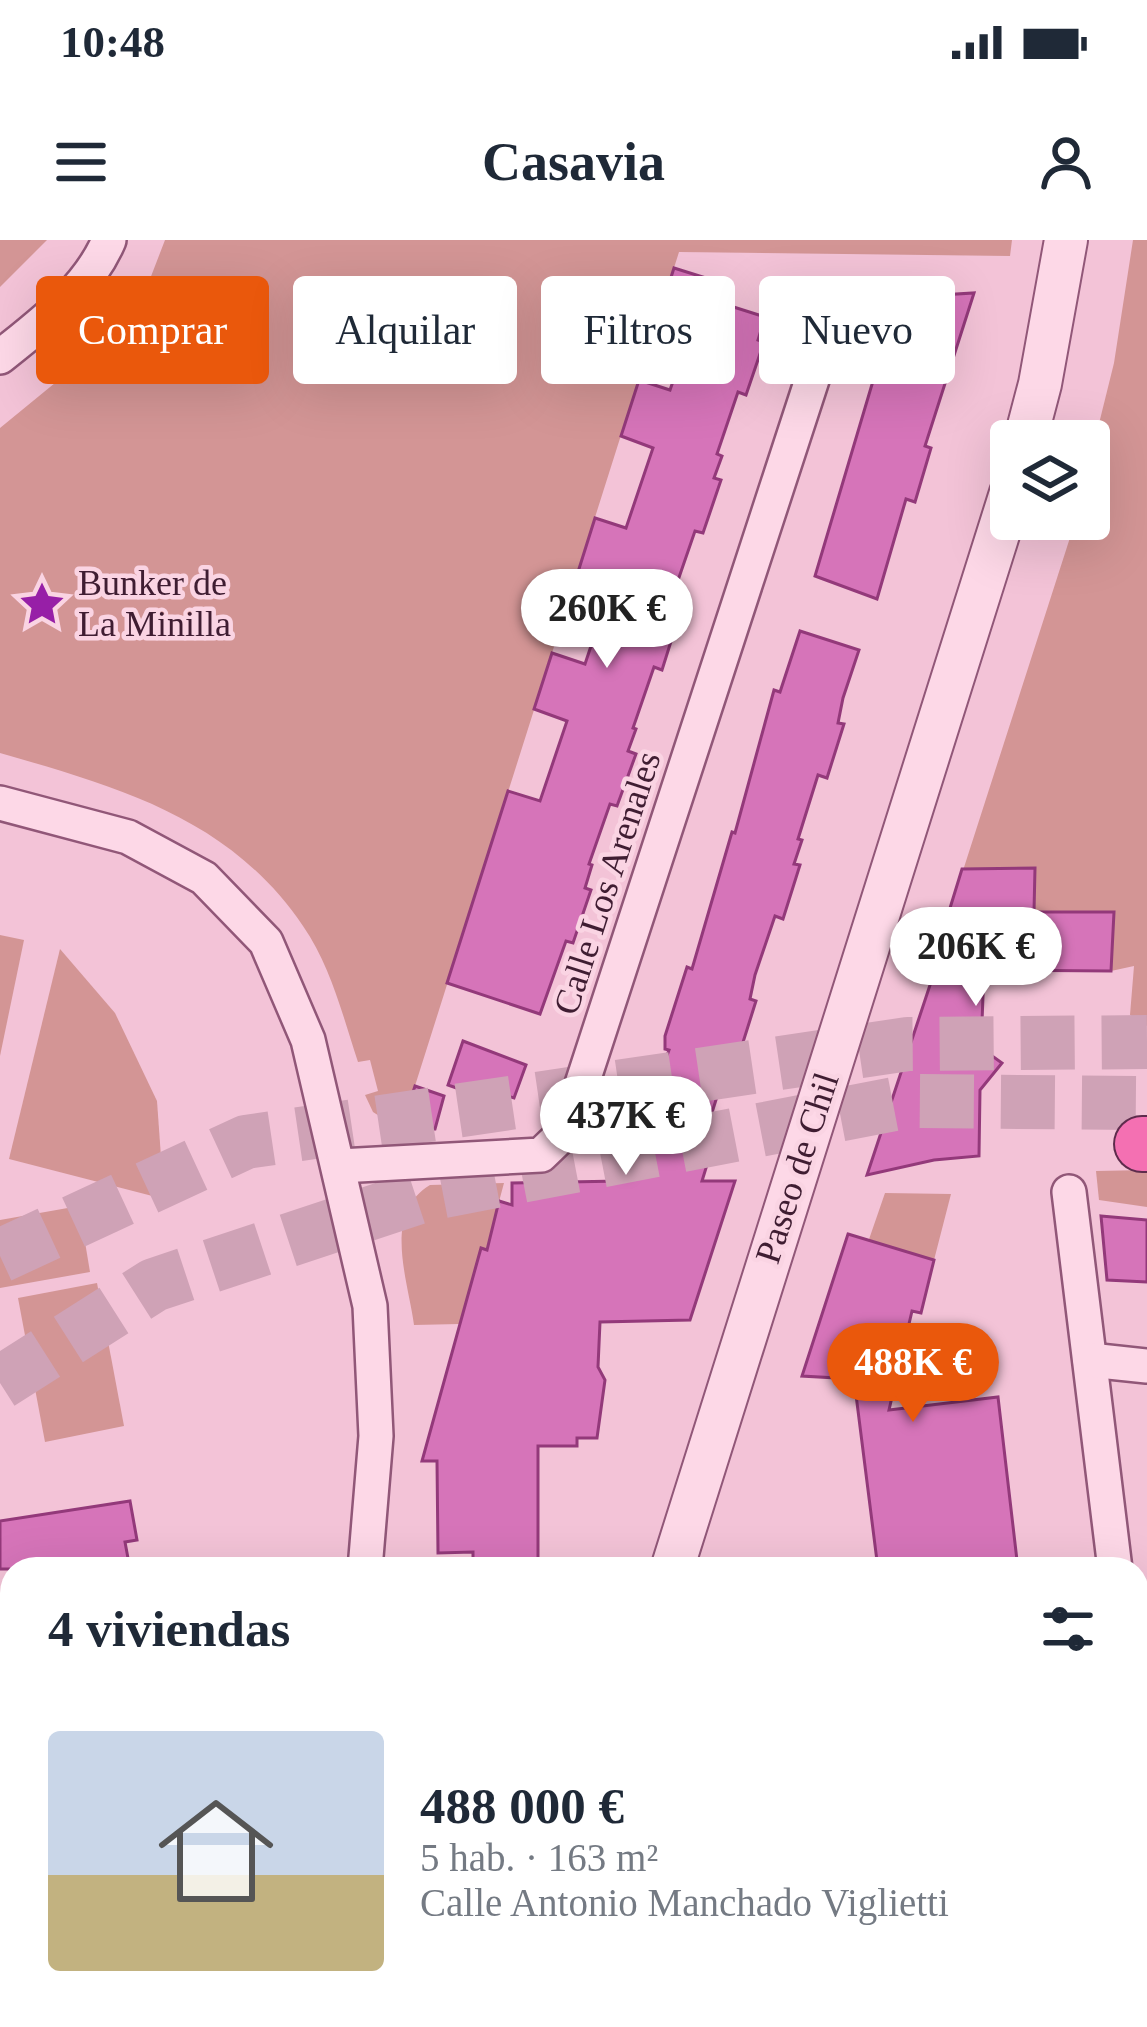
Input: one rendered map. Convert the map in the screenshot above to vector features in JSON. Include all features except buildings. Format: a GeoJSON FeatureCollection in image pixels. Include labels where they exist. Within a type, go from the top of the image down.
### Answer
{"type":"FeatureCollection","features":[{"type":"Feature","properties":{"kind":"street"},"geometry":{"type":"LineString","coordinates":[[0,357],[57,311],[99,264],[109,240]]}},
{"type":"Feature","properties":{"kind":"street"},"geometry":{"type":"LineString","coordinates":[[1031,420],[1066,240]]}},
{"type":"Feature","properties":{"kind":"street","name":"Calle Los Arenales"},"geometry":{"type":"LineString","coordinates":[[340,1166],[541,1155],[567,1130],[811,384]]}},
{"type":"Feature","properties":{"kind":"street","name":"Paseo de Chil"},"geometry":{"type":"LineString","coordinates":[[676,1557],[996,540]]}},
{"type":"Feature","properties":{"kind":"street"},"geometry":{"type":"LineString","coordinates":[[0,803],[128,837],[204,878],[266,942],[308,1040],[370,1306],[376,1436],[366,1557]]}},
{"type":"Feature","properties":{"kind":"street"},"geometry":{"type":"LineString","coordinates":[[1070,1192],[1114,1557]]}},
{"type":"Feature","properties":{"kind":"street"},"geometry":{"type":"LineString","coordinates":[[1090,1360],[1147,1366]]}},
{"type":"Feature","properties":{"kind":"shaded area"},"geometry":{"type":"Polygon","coordinates":[[[0,240],[47,240],[0,287],[0,240]]]}},
{"type":"Feature","properties":{"kind":"shaded area"},"geometry":{"type":"Polygon","coordinates":[[[165,240],[1012,240],[1010,256],[679,252],[671,276],[541,276],[541,384],[637,384],[401,1130],[373,1112],[365,1095],[378,1091],[370,1060],[358,1062],[313,941],[274,889],[241,858],[168,812],[87,779],[0,753],[0,428],[54,384],[269,384],[269,276],[151,276],[165,240]]]}},
{"type":"Feature","properties":{"kind":"shaded area"},"geometry":{"type":"Polygon","coordinates":[[[1133,240],[1147,240],[1147,1026],[1130,1015],[1134,966],[1111,971],[931,970],[1069,540],[1110,540],[1110,420],[1100,420],[1133,240]]]}},
{"type":"Feature","properties":{"kind":"shaded area"},"geometry":{"type":"Polygon","coordinates":[[[0,935],[24,940],[0,1056],[0,935]]]}},
{"type":"Feature","properties":{"kind":"shaded area"},"geometry":{"type":"Polygon","coordinates":[[[60,949],[115,1013],[157,1101],[164,1199],[9,1159],[60,949]]]}},
{"type":"Feature","properties":{"kind":"shaded area"},"geometry":{"type":"Polygon","coordinates":[[[1147,1170],[1147,1207],[1099,1200],[1096,1171],[1147,1170]]]}},
{"type":"Feature","properties":{"kind":"shaded area"},"geometry":{"type":"Polygon","coordinates":[[[504,1183],[459,1324],[414,1325],[402,1230],[415,1197],[430,1185],[504,1183]]]}},
{"type":"Feature","properties":{"kind":"shaded area"},"geometry":{"type":"Polygon","coordinates":[[[885,1193],[951,1194],[934,1260],[910,1252],[907,1261],[866,1248],[885,1193]]]}},
{"type":"Feature","properties":{"kind":"shaded area"},"geometry":{"type":"Polygon","coordinates":[[[79,1206],[90,1272],[0,1288],[0,1220],[79,1206]]]}},
{"type":"Feature","properties":{"kind":"shaded area"},"geometry":{"type":"Polygon","coordinates":[[[97,1283],[124,1426],[45,1442],[18,1298],[97,1283]]]}},
{"type":"Feature","properties":{"kind":"tunnel"},"geometry":{"type":"LineString","coordinates":[[0,1256],[246,1142],[908,1044],[1147,1042]]}},
{"type":"Feature","properties":{"kind":"tunnel"},"geometry":{"type":"LineString","coordinates":[[0,1383],[154,1285],[428,1194],[910,1101],[1147,1103]]}},
{"type":"Feature","properties":{"kind":"place","name":"Bunker de La Minilla"},"geometry":{"type":"Point","coordinates":[42,604]}}]}
